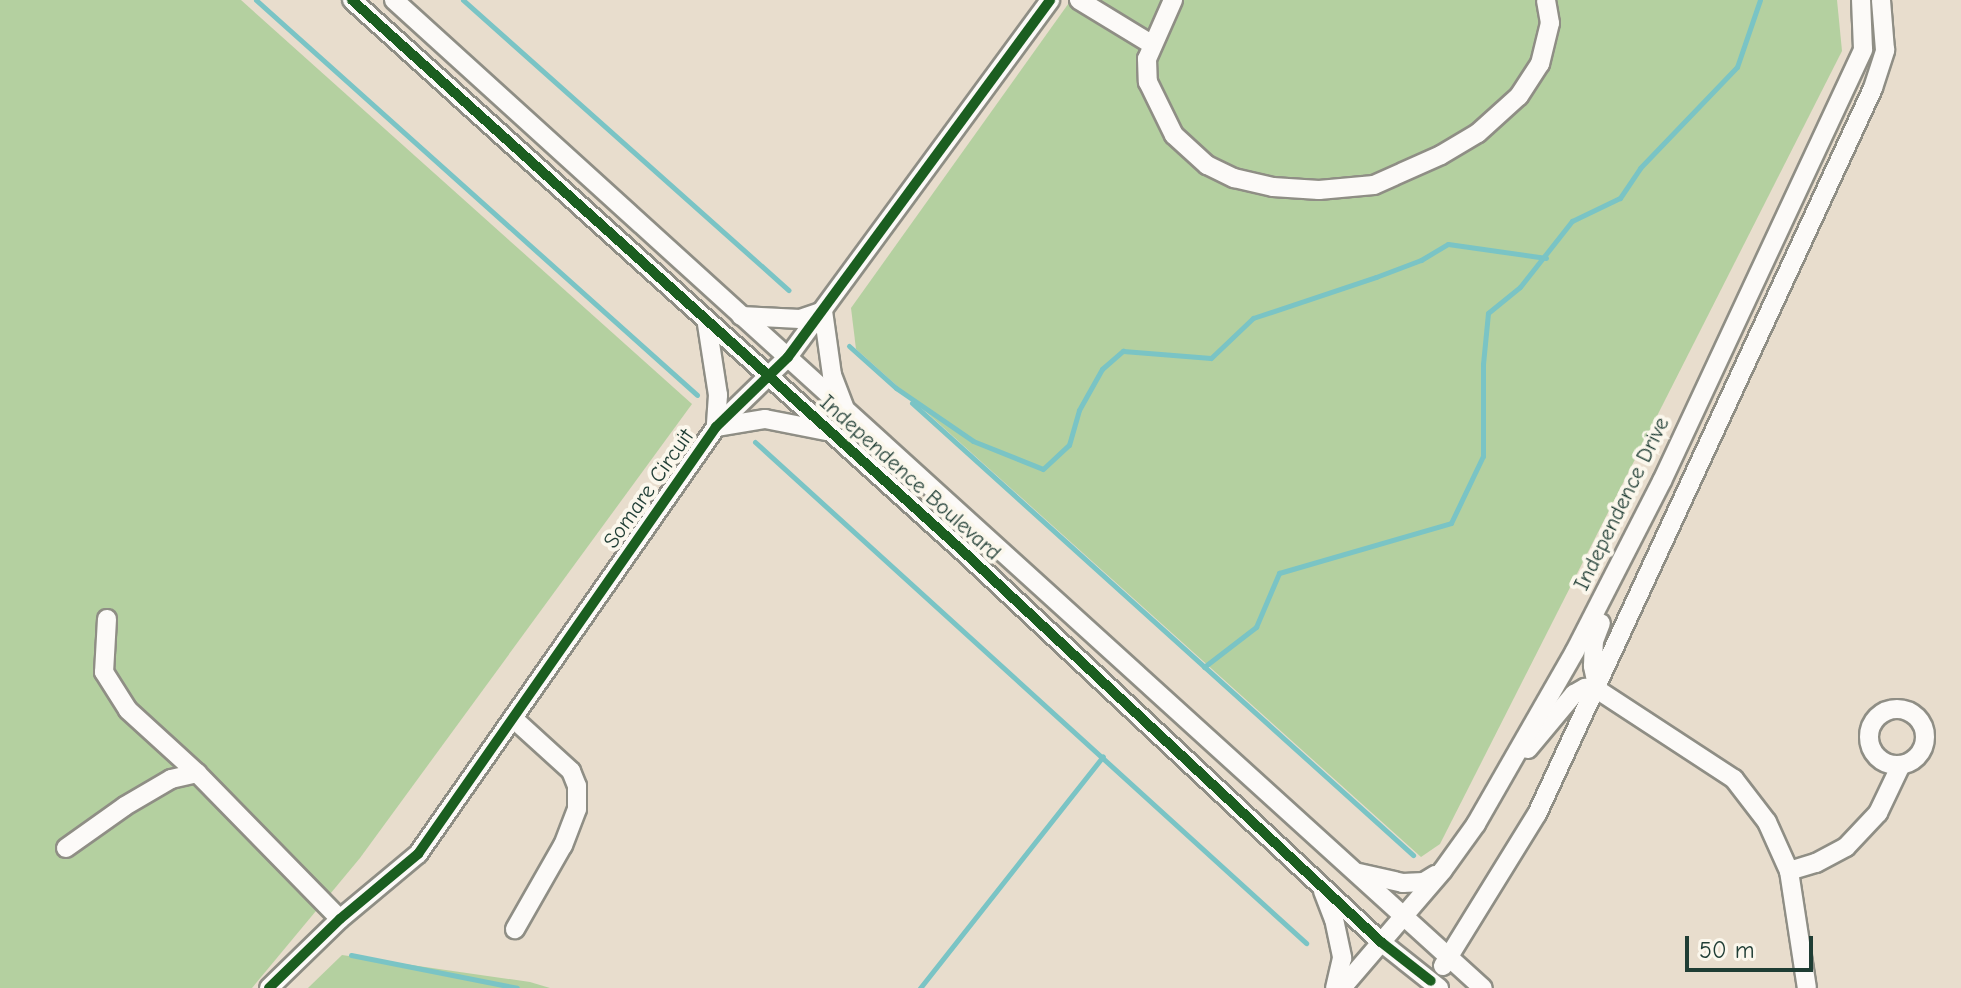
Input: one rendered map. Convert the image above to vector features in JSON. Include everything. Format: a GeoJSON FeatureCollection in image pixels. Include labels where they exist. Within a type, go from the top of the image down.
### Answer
{"type":"FeatureCollection","features":[{"type":"Feature","properties":{"kind":"street","name":"Independence Boulevard"},"geometry":{"type":"LineString","coordinates":[[352,0],[707,324],[829,431],[1431,986]]}},
{"type":"Feature","properties":{"kind":"street","name":"Independence Boulevard"},"geometry":{"type":"LineString","coordinates":[[394,0],[1483,988]]}},
{"type":"Feature","properties":{"kind":"street","name":"Somare Circuit"},"geometry":{"type":"LineString","coordinates":[[269,988],[340,919],[418,854],[515,720],[716,427],[788,357],[1050,0]]}},
{"type":"Feature","properties":{"kind":"street"},"geometry":{"type":"LineString","coordinates":[[1079,0],[1151,44]]}},
{"type":"Feature","properties":{"kind":"street"},"geometry":{"type":"LineString","coordinates":[[1173,0],[1151,44],[1148,82],[1158,108],[1174,135],[1207,165],[1234,178],[1273,187],[1319,190],[1374,185],[1441,155],[1478,133],[1519,96],[1540,64],[1550,23],[1546,0]]}},
{"type":"Feature","properties":{"kind":"street","name":"Independence Drive"},"geometry":{"type":"LineString","coordinates":[[1342,988],[1443,870],[1476,824],[1608,588],[1662,481],[1863,49],[1861,0]]}},
{"type":"Feature","properties":{"kind":"street"},"geometry":{"type":"LineString","coordinates":[[1431,986],[1537,814],[1598,690],[1873,88],[1885,50],[1881,0]]}},
{"type":"Feature","properties":{"kind":"street"},"geometry":{"type":"LineString","coordinates":[[741,316],[800,319],[823,311],[832,375],[844,410]]}},
{"type":"Feature","properties":{"kind":"street"},"geometry":{"type":"LineString","coordinates":[[707,324],[718,395],[716,427],[765,419],[829,431]]}},
{"type":"Feature","properties":{"kind":"street"},"geometry":{"type":"LineString","coordinates":[[1598,690],[1593,666],[1594,641],[1607,606],[1608,588]]}},
{"type":"Feature","properties":{"kind":"street"},"geometry":{"type":"LineString","coordinates":[[107,619],[104,672],[128,710],[197,773],[340,919]]}},
{"type":"Feature","properties":{"kind":"street"},"geometry":{"type":"LineString","coordinates":[[1502,778],[1574,694],[1585,688],[1598,690],[1734,779],[1767,822],[1789,871],[1807,988]]}},
{"type":"Feature","properties":{"kind":"street"},"geometry":{"type":"LineString","coordinates":[[515,720],[571,771],[577,786],[577,809],[563,845],[515,929]]}},
{"type":"Feature","properties":{"kind":"street"},"geometry":{"type":"LineString","coordinates":[[1789,871],[1816,863],[1846,847],[1878,813],[1901,765]]}},
{"type":"Feature","properties":{"kind":"street"},"geometry":{"type":"LineString","coordinates":[[66,848],[148,792],[171,779],[197,773]]}},
{"type":"Feature","properties":{"kind":"street"},"geometry":{"type":"LineString","coordinates":[[1357,872],[1403,883],[1424,882],[1443,870]]}},
{"type":"Feature","properties":{"kind":"street"},"geometry":{"type":"LineString","coordinates":[[1319,881],[1334,919],[1342,958],[1335,988]]}},
{"type":"Feature","properties":{"kind":"green space"},"geometry":{"type":"Polygon","coordinates":[[[0,0],[241,0],[692,404],[360,858],[252,988],[0,988],[0,0]]]}},
{"type":"Feature","properties":{"kind":"green space"},"geometry":{"type":"Polygon","coordinates":[[[1071,0],[1837,0],[1842,51],[1440,844],[1421,857],[856,349],[851,308],[1071,0]]]}},
{"type":"Feature","properties":{"kind":"green space"},"geometry":{"type":"Polygon","coordinates":[[[342,955],[530,982],[550,988],[308,988],[342,955]]]}},
{"type":"Feature","properties":{"kind":"waterway"},"geometry":{"type":"LineString","coordinates":[[256,0],[697,395]]}},
{"type":"Feature","properties":{"kind":"waterway"},"geometry":{"type":"LineString","coordinates":[[463,0],[788,290]]}},
{"type":"Feature","properties":{"kind":"waterway"},"geometry":{"type":"LineString","coordinates":[[1204,667],[1256,627],[1279,573],[1451,523],[1483,456],[1483,364],[1488,313],[1520,287],[1572,221],[1620,198],[1640,168],[1737,67],[1760,0]]}},
{"type":"Feature","properties":{"kind":"waterway"},"geometry":{"type":"LineString","coordinates":[[896,388],[973,441],[1043,469],[1069,445],[1079,410],[1102,369],[1123,351],[1211,358],[1253,318],[1421,260],[1448,244],[1546,258]]}},
{"type":"Feature","properties":{"kind":"waterway"},"geometry":{"type":"LineString","coordinates":[[849,346],[896,388]]}},
{"type":"Feature","properties":{"kind":"waterway"},"geometry":{"type":"LineString","coordinates":[[912,403],[1413,855]]}},
{"type":"Feature","properties":{"kind":"waterway"},"geometry":{"type":"LineString","coordinates":[[755,442],[1306,943]]}},
{"type":"Feature","properties":{"kind":"waterway"},"geometry":{"type":"LineString","coordinates":[[920,988],[1103,756]]}},
{"type":"Feature","properties":{"kind":"waterway"},"geometry":{"type":"LineString","coordinates":[[351,955],[517,988]]}},
{"type":"Feature","properties":{"kind":"cycle path"},"geometry":{"type":"LineString","coordinates":[[352,0],[967,555],[1381,942],[1431,981]]}},
{"type":"Feature","properties":{"kind":"cycle path"},"geometry":{"type":"LineString","coordinates":[[269,988],[340,919],[418,854],[716,427],[788,357],[1050,0]]}}]}
